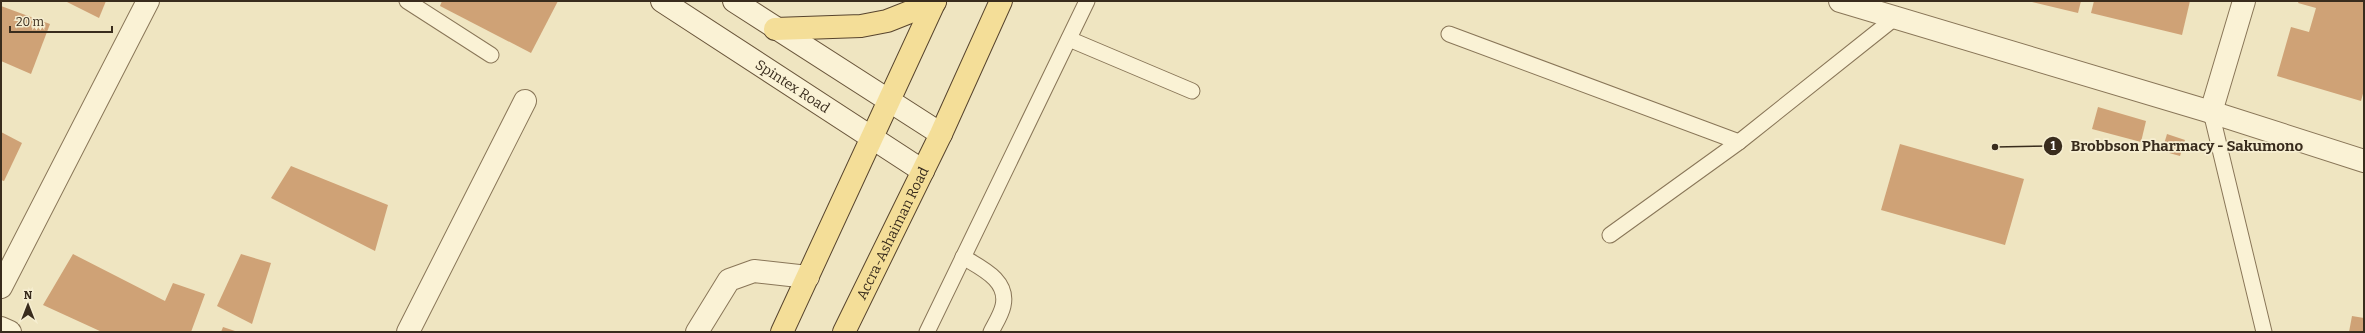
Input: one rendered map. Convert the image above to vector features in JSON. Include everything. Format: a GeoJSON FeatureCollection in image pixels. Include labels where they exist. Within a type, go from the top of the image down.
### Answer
{"type":"FeatureCollection","features":[{"type":"Feature","properties":{"kind":"main road"},"geometry":{"type":"LineString","coordinates":[[775,28],[861,26],[887,21],[935,1]]}},
{"type":"Feature","properties":{"kind":"main road"},"geometry":{"type":"LineString","coordinates":[[782,332],[935,1]]}},
{"type":"Feature","properties":{"kind":"main road","name":"Accra-Ashaiman Road"},"geometry":{"type":"LineString","coordinates":[[844,332],[941,134],[1001,1]]}},
{"type":"Feature","properties":{"kind":"street"},"geometry":{"type":"LineString","coordinates":[[1,287],[148,1]]}},
{"type":"Feature","properties":{"kind":"street","name":"Spintex Road"},"geometry":{"type":"LineString","coordinates":[[662,1],[923,171]]}},
{"type":"Feature","properties":{"kind":"street"},"geometry":{"type":"LineString","coordinates":[[734,1],[941,134]]}},
{"type":"Feature","properties":{"kind":"street"},"geometry":{"type":"LineString","coordinates":[[1840,1],[2211,112],[2364,161]]}},
{"type":"Feature","properties":{"kind":"street"},"geometry":{"type":"LineString","coordinates":[[2211,112],[2244,1]]}},
{"type":"Feature","properties":{"kind":"street"},"geometry":{"type":"LineString","coordinates":[[408,332],[525,101]]}},
{"type":"Feature","properties":{"kind":"street"},"geometry":{"type":"LineString","coordinates":[[697,332],[728,280],[754,271],[808,277]]}},
{"type":"Feature","properties":{"kind":"street"},"geometry":{"type":"LineString","coordinates":[[1,328],[10,332]]}},
{"type":"Feature","properties":{"kind":"lane"},"geometry":{"type":"LineString","coordinates":[[407,1],[491,55]]}},
{"type":"Feature","properties":{"kind":"lane"},"geometry":{"type":"LineString","coordinates":[[927,332],[1087,1]]}},
{"type":"Feature","properties":{"kind":"lane"},"geometry":{"type":"LineString","coordinates":[[1610,235],[1739,142],[1896,17]]}},
{"type":"Feature","properties":{"kind":"lane"},"geometry":{"type":"LineString","coordinates":[[1449,34],[1739,142]]}},
{"type":"Feature","properties":{"kind":"lane"},"geometry":{"type":"LineString","coordinates":[[1069,39],[1192,91]]}},
{"type":"Feature","properties":{"kind":"lane"},"geometry":{"type":"LineString","coordinates":[[2211,112],[2264,332]]}},
{"type":"Feature","properties":{"kind":"lane"},"geometry":{"type":"LineString","coordinates":[[963,257],[993,276],[1004,290],[1003,306],[991,332]]}},
{"type":"Feature","properties":{"kind":"building"},"geometry":{"type":"Polygon","coordinates":[[[65,1],[106,1],[99,18],[65,1]]]}},
{"type":"Feature","properties":{"kind":"building"},"geometry":{"type":"Polygon","coordinates":[[[442,1],[558,1],[531,53],[440,6],[442,1]]]}},
{"type":"Feature","properties":{"kind":"building"},"geometry":{"type":"Polygon","coordinates":[[[2028,1],[2081,1],[2078,13],[2028,1]]]}},
{"type":"Feature","properties":{"kind":"building"},"geometry":{"type":"Polygon","coordinates":[[[2094,1],[2190,1],[2182,35],[2091,13],[2094,1]]]}},
{"type":"Feature","properties":{"kind":"building"},"geometry":{"type":"Polygon","coordinates":[[[2299,1],[2364,1],[2364,90],[2361,101],[2277,76],[2291,27],[2309,32],[2316,8],[2298,3],[2299,1]]]}},
{"type":"Feature","properties":{"kind":"building"},"geometry":{"type":"Polygon","coordinates":[[[1,6],[50,24],[31,74],[1,61],[1,6]]]}},
{"type":"Feature","properties":{"kind":"building"},"geometry":{"type":"Polygon","coordinates":[[[2098,107],[2146,121],[2141,142],[2092,129],[2098,107]]]}},
{"type":"Feature","properties":{"kind":"building"},"geometry":{"type":"Polygon","coordinates":[[[1,132],[22,143],[4,181],[1,180],[1,132]]]}},
{"type":"Feature","properties":{"kind":"building"},"geometry":{"type":"Polygon","coordinates":[[[2167,134],[2185,140],[2180,156],[2162,151],[2167,134]]]}},
{"type":"Feature","properties":{"kind":"building"},"geometry":{"type":"Polygon","coordinates":[[[1900,144],[2024,179],[2005,245],[1881,210],[1900,144]]]}},
{"type":"Feature","properties":{"kind":"building"},"geometry":{"type":"Polygon","coordinates":[[[291,166],[388,205],[375,251],[271,198],[291,166]]]}},
{"type":"Feature","properties":{"kind":"building"},"geometry":{"type":"Polygon","coordinates":[[[73,254],[165,301],[173,283],[205,294],[191,332],[102,332],[43,305],[73,254]]]}},
{"type":"Feature","properties":{"kind":"building"},"geometry":{"type":"Polygon","coordinates":[[[241,254],[271,263],[252,324],[217,306],[241,254]]]}},
{"type":"Feature","properties":{"kind":"building"},"geometry":{"type":"Polygon","coordinates":[[[2352,316],[2364,318],[2364,332],[2349,332],[2352,316]]]}},
{"type":"Feature","properties":{"kind":"building"},"geometry":{"type":"Polygon","coordinates":[[[223,327],[238,332],[221,332],[223,327]]]}},
{"type":"Feature","properties":{"kind":"place","name":"Brobbson Pharmacy - Sakumono"},"geometry":{"type":"Point","coordinates":[1995,147]}}]}
